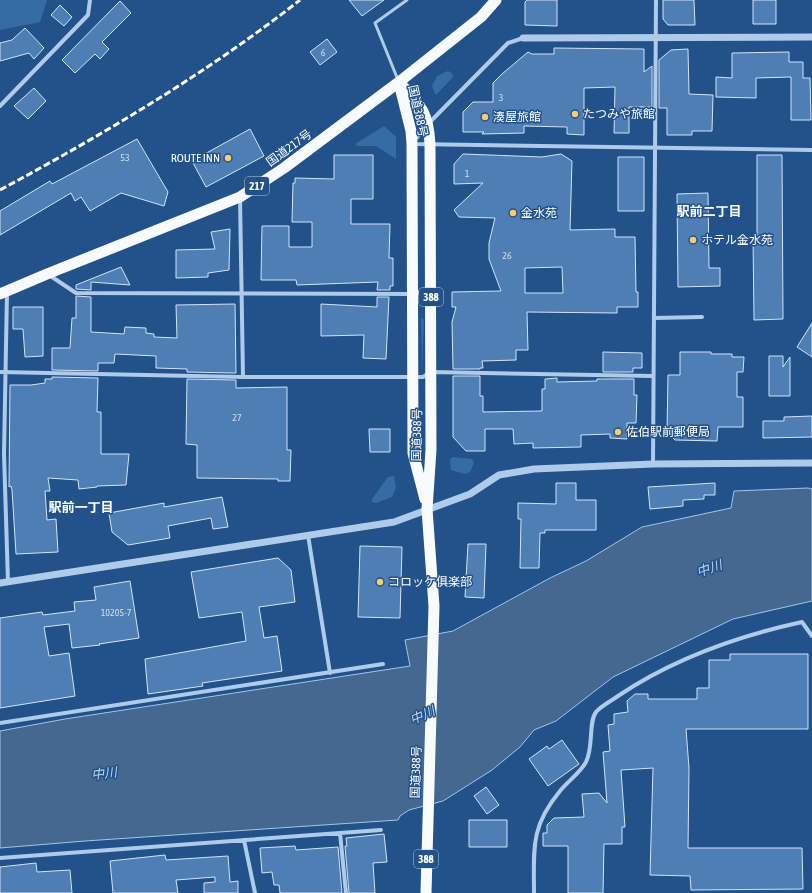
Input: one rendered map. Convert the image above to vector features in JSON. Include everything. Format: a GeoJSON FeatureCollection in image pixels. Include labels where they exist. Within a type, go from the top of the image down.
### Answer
{"type":"FeatureCollection","features":[{"type":"Feature","properties":{"kind":"highway","name":"国道217号"},"geometry":{"type":"LineString","coordinates":[[4,293],[47,274],[240,197],[284,168],[399,82],[481,17],[496,0]]}},
{"type":"Feature","properties":{"kind":"highway","name":"国道388号"},"geometry":{"type":"LineString","coordinates":[[399,82],[420,106],[429,123],[430,144],[431,450],[427,509],[434,598],[426,893]]}},
{"type":"Feature","properties":{"kind":"highway","name":"国道388号"},"geometry":{"type":"LineString","coordinates":[[399,82],[411,131],[412,144],[413,453],[427,509]]}},
{"type":"Feature","properties":{"kind":"street"},"geometry":{"type":"LineString","coordinates":[[0,106],[88,15],[90,0]]}},
{"type":"Feature","properties":{"kind":"street"},"geometry":{"type":"LineString","coordinates":[[653,464],[656,0]]}},
{"type":"Feature","properties":{"kind":"street"},"geometry":{"type":"LineString","coordinates":[[412,144],[429,123],[508,43],[523,38],[812,37]]}},
{"type":"Feature","properties":{"kind":"street"},"geometry":{"type":"LineString","coordinates":[[412,144],[812,150]]}},
{"type":"Feature","properties":{"kind":"street"},"geometry":{"type":"LineString","coordinates":[[240,197],[243,377]]}},
{"type":"Feature","properties":{"kind":"street"},"geometry":{"type":"LineString","coordinates":[[47,274],[76,293],[413,294],[431,288]]}},
{"type":"Feature","properties":{"kind":"street"},"geometry":{"type":"LineString","coordinates":[[4,293],[6,372],[4,454],[8,582]]}},
{"type":"Feature","properties":{"kind":"street"},"geometry":{"type":"LineString","coordinates":[[654,318],[702,317]]}},
{"type":"Feature","properties":{"kind":"street"},"geometry":{"type":"LineString","coordinates":[[0,372],[243,377],[413,378],[422,377],[431,372],[653,376]]}},
{"type":"Feature","properties":{"kind":"street"},"geometry":{"type":"LineString","coordinates":[[0,583],[391,522],[470,494],[499,475],[534,469],[653,464],[812,462]]}},
{"type":"Feature","properties":{"kind":"street"},"geometry":{"type":"LineString","coordinates":[[0,499],[6,498]]}},
{"type":"Feature","properties":{"kind":"street"},"geometry":{"type":"LineString","coordinates":[[308,535],[330,673]]}},
{"type":"Feature","properties":{"kind":"street"},"geometry":{"type":"LineString","coordinates":[[534,893],[536,832],[549,806],[586,762],[592,740],[592,722],[597,711],[628,689],[659,672],[739,638],[802,622],[812,636]]}},
{"type":"Feature","properties":{"kind":"street"},"geometry":{"type":"LineString","coordinates":[[0,723],[384,664]]}},
{"type":"Feature","properties":{"kind":"street"},"geometry":{"type":"LineString","coordinates":[[0,858],[381,830]]}},
{"type":"Feature","properties":{"kind":"street"},"geometry":{"type":"LineString","coordinates":[[340,833],[346,893]]}},
{"type":"Feature","properties":{"kind":"street"},"geometry":{"type":"LineString","coordinates":[[244,840],[255,893]]}},
{"type":"Feature","properties":{"kind":"lane"},"geometry":{"type":"LineString","coordinates":[[399,82],[390,65],[375,23],[407,0]]}},
{"type":"Feature","properties":{"kind":"shaded area"},"geometry":{"type":"Polygon","coordinates":[[[0,0],[47,0],[40,22],[0,30],[0,0]]]}},
{"type":"Feature","properties":{"kind":"shaded area"},"geometry":{"type":"Polygon","coordinates":[[[448,71],[452,73],[453,77],[437,94],[435,94],[432,86],[437,76],[448,71]]]}},
{"type":"Feature","properties":{"kind":"shaded area"},"geometry":{"type":"Polygon","coordinates":[[[384,126],[396,137],[396,159],[376,146],[357,146],[355,144],[384,126]]]}},
{"type":"Feature","properties":{"kind":"shaded area"},"geometry":{"type":"Polygon","coordinates":[[[422,318],[424,320],[422,373],[421,319],[422,318]]]}},
{"type":"Feature","properties":{"kind":"shaded area"},"geometry":{"type":"Polygon","coordinates":[[[453,457],[472,459],[474,463],[470,472],[465,474],[451,470],[450,459],[453,457]]]}},
{"type":"Feature","properties":{"kind":"shaded area"},"geometry":{"type":"Polygon","coordinates":[[[394,476],[396,488],[392,497],[376,503],[372,502],[372,499],[388,477],[394,476]]]}},
{"type":"Feature","properties":{"kind":"water","name":"中川"},"geometry":{"type":"Polygon","coordinates":[[[812,489],[812,601],[733,619],[613,677],[556,721],[534,730],[520,747],[492,770],[443,801],[409,810],[400,816],[398,820],[0,848],[0,731],[65,719],[410,666],[405,640],[453,631],[550,578],[586,561],[642,527],[731,508],[734,491],[812,489]]]}},
{"type":"Feature","properties":{"kind":"building"},"geometry":{"type":"Polygon","coordinates":[[[349,0],[384,0],[362,16],[349,0]]]}},
{"type":"Feature","properties":{"kind":"building"},"geometry":{"type":"Polygon","coordinates":[[[527,0],[557,0],[557,26],[525,25],[525,2],[527,0]]]}},
{"type":"Feature","properties":{"kind":"building"},"geometry":{"type":"Polygon","coordinates":[[[663,0],[694,0],[695,25],[668,25],[663,19],[663,0]]]}},
{"type":"Feature","properties":{"kind":"building"},"geometry":{"type":"Polygon","coordinates":[[[753,0],[776,0],[776,24],[753,24],[753,0]]]}},
{"type":"Feature","properties":{"kind":"building"},"geometry":{"type":"Polygon","coordinates":[[[120,1],[131,13],[102,42],[109,49],[100,59],[95,54],[75,73],[62,60],[120,1]]]}},
{"type":"Feature","properties":{"kind":"building"},"geometry":{"type":"Polygon","coordinates":[[[60,5],[72,17],[64,26],[51,15],[60,5]]]}},
{"type":"Feature","properties":{"kind":"building"},"geometry":{"type":"Polygon","coordinates":[[[25,28],[44,48],[34,59],[29,53],[0,61],[0,43],[12,40],[25,28]]]}},
{"type":"Feature","properties":{"kind":"building"},"geometry":{"type":"Polygon","coordinates":[[[327,39],[337,52],[320,65],[310,52],[327,39]]]}},
{"type":"Feature","properties":{"kind":"building"},"geometry":{"type":"Polygon","coordinates":[[[554,48],[644,49],[644,72],[652,66],[652,107],[629,107],[629,133],[614,133],[615,87],[584,88],[584,135],[567,134],[567,127],[524,126],[524,133],[482,134],[484,132],[463,132],[463,112],[473,102],[493,102],[493,83],[502,74],[528,52],[532,54],[554,54],[554,48]]]}},
{"type":"Feature","properties":{"kind":"building"},"geometry":{"type":"Polygon","coordinates":[[[688,49],[689,94],[713,95],[712,131],[692,131],[692,135],[667,135],[667,108],[659,108],[659,60],[671,50],[688,49]]]}},
{"type":"Feature","properties":{"kind":"building"},"geometry":{"type":"Polygon","coordinates":[[[789,52],[789,62],[803,62],[803,78],[810,78],[811,120],[791,120],[791,77],[756,78],[756,98],[716,97],[716,77],[732,78],[732,53],[789,52]]]}},
{"type":"Feature","properties":{"kind":"building"},"geometry":{"type":"Polygon","coordinates":[[[34,88],[46,101],[28,119],[14,106],[34,88]]]}},
{"type":"Feature","properties":{"kind":"building","name":"ROUTE INN"},"geometry":{"type":"Polygon","coordinates":[[[250,129],[264,156],[206,187],[192,161],[250,129]]]}},
{"type":"Feature","properties":{"kind":"building"},"geometry":{"type":"Polygon","coordinates":[[[137,139],[168,192],[164,206],[121,193],[90,211],[81,197],[75,201],[71,193],[0,235],[0,211],[50,181],[52,184],[137,139]]]}},
{"type":"Feature","properties":{"kind":"building"},"geometry":{"type":"Polygon","coordinates":[[[463,154],[542,157],[561,154],[572,161],[570,230],[615,229],[615,237],[635,237],[636,292],[638,292],[638,307],[617,307],[617,313],[527,312],[528,350],[516,350],[516,360],[482,361],[483,368],[480,369],[453,369],[452,322],[456,307],[452,307],[452,292],[501,291],[489,259],[489,243],[495,218],[459,217],[454,210],[483,183],[454,184],[454,164],[463,154]],[[562,267],[525,268],[525,293],[563,293],[562,267]]]}},
{"type":"Feature","properties":{"kind":"building"},"geometry":{"type":"Polygon","coordinates":[[[334,155],[373,155],[373,199],[351,199],[351,224],[390,224],[389,258],[393,258],[393,286],[390,286],[390,290],[377,290],[378,282],[297,285],[296,280],[261,280],[262,226],[289,226],[289,247],[312,247],[312,222],[292,222],[293,183],[295,183],[295,178],[334,179],[334,155]]]}},
{"type":"Feature","properties":{"kind":"building"},"geometry":{"type":"Polygon","coordinates":[[[757,155],[782,155],[783,319],[754,320],[753,237],[757,237],[757,155]]]}},
{"type":"Feature","properties":{"kind":"building"},"geometry":{"type":"Polygon","coordinates":[[[618,157],[644,157],[644,211],[618,211],[618,157]]]}},
{"type":"Feature","properties":{"kind":"building","name":"ホテル金水苑"},"geometry":{"type":"Polygon","coordinates":[[[708,193],[709,268],[720,268],[720,286],[678,287],[677,194],[708,193]]]}},
{"type":"Feature","properties":{"kind":"building"},"geometry":{"type":"Polygon","coordinates":[[[230,229],[229,270],[208,273],[208,277],[176,278],[176,250],[215,249],[211,232],[230,229]]]}},
{"type":"Feature","properties":{"kind":"building"},"geometry":{"type":"Polygon","coordinates":[[[121,267],[130,285],[91,282],[91,290],[76,289],[76,285],[121,267]]]}},
{"type":"Feature","properties":{"kind":"building"},"geometry":{"type":"Polygon","coordinates":[[[76,296],[91,297],[91,332],[124,334],[125,327],[146,328],[146,333],[154,334],[154,337],[177,338],[176,305],[235,304],[236,373],[187,372],[187,369],[156,368],[156,356],[115,354],[114,363],[98,363],[98,371],[52,370],[52,348],[70,348],[72,318],[76,318],[76,296]]]}},
{"type":"Feature","properties":{"kind":"building"},"geometry":{"type":"Polygon","coordinates":[[[377,297],[389,297],[386,359],[363,358],[364,335],[321,336],[321,304],[377,307],[377,297]]]}},
{"type":"Feature","properties":{"kind":"building"},"geometry":{"type":"Polygon","coordinates":[[[13,307],[43,307],[43,356],[25,357],[23,329],[13,329],[13,307]]]}},
{"type":"Feature","properties":{"kind":"building"},"geometry":{"type":"Polygon","coordinates":[[[812,323],[812,357],[797,347],[812,323]]]}},
{"type":"Feature","properties":{"kind":"building"},"geometry":{"type":"Polygon","coordinates":[[[603,352],[642,353],[642,368],[633,368],[633,372],[603,372],[603,352]]]}},
{"type":"Feature","properties":{"kind":"building"},"geometry":{"type":"Polygon","coordinates":[[[680,352],[711,352],[711,354],[732,354],[732,357],[744,357],[743,372],[737,372],[737,397],[743,397],[743,427],[718,427],[717,441],[675,440],[667,431],[668,375],[680,375],[680,352]]]}},
{"type":"Feature","properties":{"kind":"building"},"geometry":{"type":"Polygon","coordinates":[[[769,356],[783,356],[783,367],[790,357],[790,396],[769,396],[769,356]]]}},
{"type":"Feature","properties":{"kind":"building"},"geometry":{"type":"Polygon","coordinates":[[[453,376],[480,376],[480,396],[483,396],[483,412],[542,411],[542,389],[545,389],[545,379],[557,378],[557,382],[597,381],[597,379],[634,379],[634,395],[637,395],[636,423],[627,423],[627,439],[610,438],[610,434],[581,435],[581,447],[533,448],[533,443],[514,444],[513,429],[485,429],[485,451],[466,451],[453,437],[453,376]]]}},
{"type":"Feature","properties":{"kind":"building"},"geometry":{"type":"Polygon","coordinates":[[[52,377],[98,378],[97,412],[101,412],[101,454],[129,454],[126,485],[97,486],[79,489],[78,480],[48,478],[50,491],[45,491],[47,520],[56,519],[58,552],[16,554],[12,490],[11,486],[9,487],[10,385],[45,383],[45,379],[52,379],[52,377]]]}},
{"type":"Feature","properties":{"kind":"building"},"geometry":{"type":"Polygon","coordinates":[[[187,379],[236,380],[236,388],[287,387],[287,450],[291,450],[290,481],[278,481],[278,479],[197,478],[197,445],[186,444],[187,379]]]}},
{"type":"Feature","properties":{"kind":"building"},"geometry":{"type":"Polygon","coordinates":[[[812,416],[812,437],[763,438],[763,421],[784,421],[784,417],[812,416]]]}},
{"type":"Feature","properties":{"kind":"building"},"geometry":{"type":"Polygon","coordinates":[[[369,429],[390,429],[390,452],[370,452],[369,429]]]}},
{"type":"Feature","properties":{"kind":"building"},"geometry":{"type":"Polygon","coordinates":[[[556,483],[576,483],[576,500],[596,500],[596,530],[545,530],[545,533],[540,533],[539,568],[520,568],[521,519],[518,519],[518,503],[556,504],[556,483]]]}},
{"type":"Feature","properties":{"kind":"building"},"geometry":{"type":"Polygon","coordinates":[[[715,483],[715,495],[704,495],[704,499],[683,500],[683,506],[650,509],[648,487],[715,483]]]}},
{"type":"Feature","properties":{"kind":"building"},"geometry":{"type":"Polygon","coordinates":[[[222,497],[228,527],[213,529],[211,518],[168,526],[170,538],[128,545],[112,532],[109,513],[164,503],[164,507],[222,497]]]}},
{"type":"Feature","properties":{"kind":"building"},"geometry":{"type":"Polygon","coordinates":[[[468,544],[486,544],[484,598],[465,597],[468,544]]]}},
{"type":"Feature","properties":{"kind":"building","name":"コロッケ俱楽部"},"geometry":{"type":"Polygon","coordinates":[[[360,546],[402,547],[400,618],[358,617],[360,546]]]}},
{"type":"Feature","properties":{"kind":"building"},"geometry":{"type":"Polygon","coordinates":[[[278,558],[291,570],[295,602],[259,607],[264,638],[277,636],[282,671],[202,683],[203,686],[148,694],[145,659],[246,641],[242,612],[199,618],[191,572],[278,558]]]}},
{"type":"Feature","properties":{"kind":"building"},"geometry":{"type":"Polygon","coordinates":[[[130,581],[139,638],[72,648],[69,624],[44,627],[49,656],[69,653],[75,696],[0,708],[0,618],[42,612],[43,615],[75,611],[74,602],[96,600],[94,587],[130,581]]]}},
{"type":"Feature","properties":{"kind":"building"},"geometry":{"type":"Polygon","coordinates":[[[730,654],[808,654],[808,729],[686,729],[689,768],[688,848],[802,848],[803,889],[691,890],[690,876],[650,875],[653,768],[621,770],[625,827],[622,827],[622,844],[604,844],[603,893],[568,893],[568,846],[543,846],[543,833],[547,833],[547,825],[554,818],[584,817],[582,794],[599,793],[607,803],[603,752],[610,751],[608,725],[614,724],[614,714],[628,712],[627,701],[635,694],[648,694],[648,699],[697,699],[697,688],[709,688],[709,660],[730,660],[730,654]]]}},
{"type":"Feature","properties":{"kind":"building"},"geometry":{"type":"Polygon","coordinates":[[[562,740],[579,764],[548,786],[529,759],[547,746],[549,749],[562,740]]]}},
{"type":"Feature","properties":{"kind":"building"},"geometry":{"type":"Polygon","coordinates":[[[486,787],[499,805],[487,814],[474,796],[486,787]]]}},
{"type":"Feature","properties":{"kind":"building"},"geometry":{"type":"Polygon","coordinates":[[[469,820],[507,820],[507,847],[469,847],[469,820]]]}},
{"type":"Feature","properties":{"kind":"building"},"geometry":{"type":"Polygon","coordinates":[[[384,834],[387,862],[373,863],[375,893],[349,893],[345,846],[347,846],[346,838],[384,834]]]}},
{"type":"Feature","properties":{"kind":"building"},"geometry":{"type":"Polygon","coordinates":[[[295,846],[296,850],[338,847],[342,893],[280,893],[279,885],[274,885],[272,872],[262,873],[260,848],[295,846]]]}},
{"type":"Feature","properties":{"kind":"building"},"geometry":{"type":"Polygon","coordinates":[[[165,855],[166,860],[228,856],[230,882],[238,881],[238,893],[204,893],[204,883],[215,882],[215,877],[176,880],[178,893],[113,893],[110,861],[165,855]]]}},
{"type":"Feature","properties":{"kind":"building"},"geometry":{"type":"Polygon","coordinates":[[[36,863],[37,872],[70,870],[72,893],[0,893],[0,867],[36,863]]]}},
{"type":"Feature","properties":{"kind":"railway"},"geometry":{"type":"LineString","coordinates":[[0,190],[116,125],[192,77],[229,53],[300,0]]}},
{"type":"Feature","properties":{"kind":"place","name":"たつみや旅館"},"geometry":{"type":"Point","coordinates":[575,114]}},
{"type":"Feature","properties":{"kind":"place","name":"湊屋旅館"},"geometry":{"type":"Point","coordinates":[485,117]}},
{"type":"Feature","properties":{"kind":"place","name":"ROUTE INN"},"geometry":{"type":"Point","coordinates":[228,158]}},
{"type":"Feature","properties":{"kind":"place","name":"金水苑"},"geometry":{"type":"Point","coordinates":[513,213]}},
{"type":"Feature","properties":{"kind":"place","name":"ホテル金水苑"},"geometry":{"type":"Point","coordinates":[693,240]}},
{"type":"Feature","properties":{"kind":"place","name":"佐伯駅前郵便局"},"geometry":{"type":"Point","coordinates":[618,432]}},
{"type":"Feature","properties":{"kind":"place","name":"コロッケ俱楽部"},"geometry":{"type":"Point","coordinates":[380,582]}},
{"type":"Feature","properties":{"kind":"district","name":"駅前二丁目"},"geometry":{"type":"Point","coordinates":[709,211]}},
{"type":"Feature","properties":{"kind":"district","name":"駅前一丁目"},"geometry":{"type":"Point","coordinates":[81,507]}}]}
